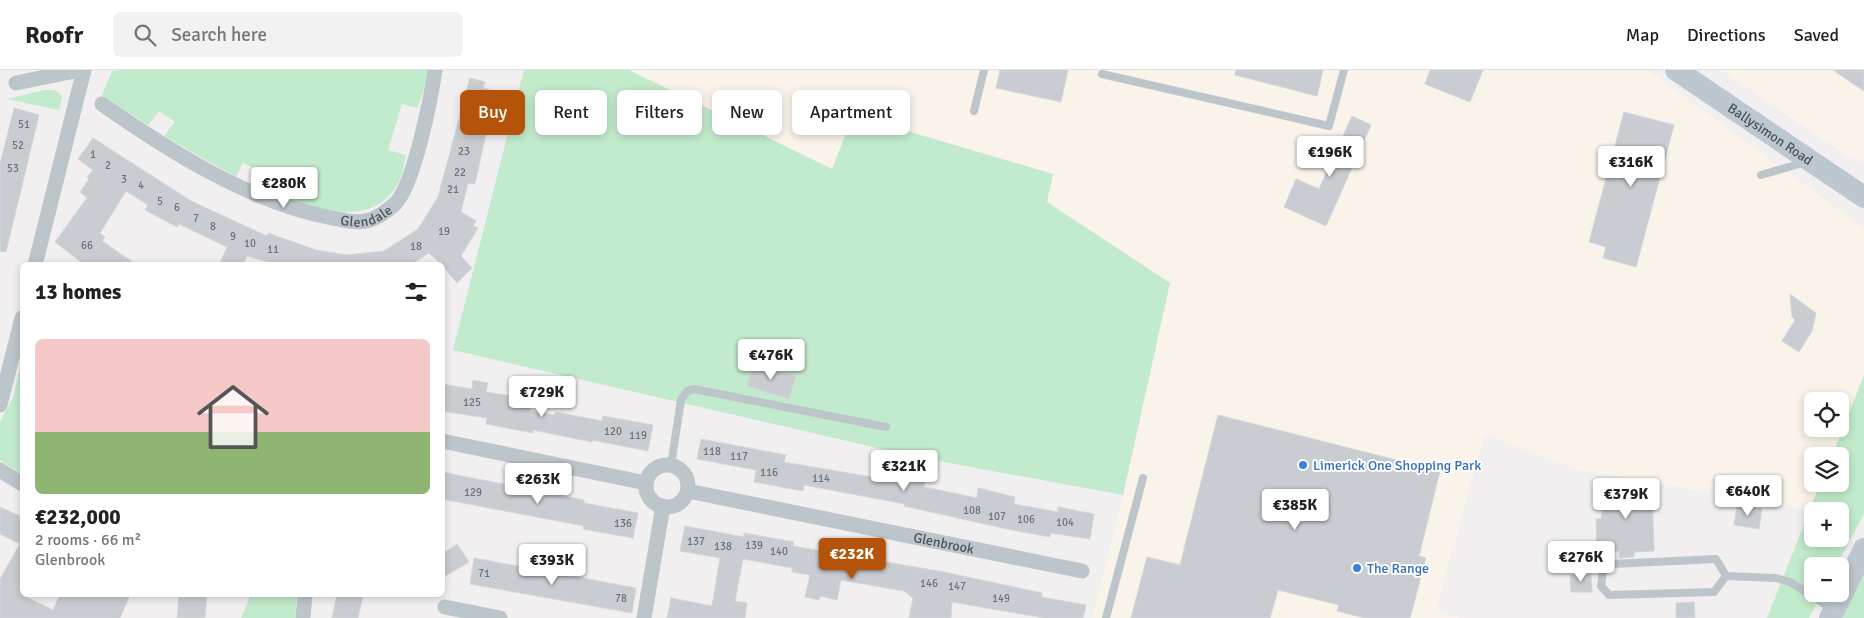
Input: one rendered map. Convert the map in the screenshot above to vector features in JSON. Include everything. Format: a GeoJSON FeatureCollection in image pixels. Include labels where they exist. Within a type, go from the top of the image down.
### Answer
{"type":"FeatureCollection","features":[{"type":"Feature","properties":{"kind":"main road","name":"Ballysimon Road"},"geometry":{"type":"LineString","coordinates":[[1681,71],[1808,161],[1864,197]]}},
{"type":"Feature","properties":{"kind":"main road"},"geometry":{"type":"LineString","coordinates":[[1832,614],[1864,549]]}},
{"type":"Feature","properties":{"kind":"street"},"geometry":{"type":"LineString","coordinates":[[16,83],[80,70]]}},
{"type":"Feature","properties":{"kind":"street"},"geometry":{"type":"LineString","coordinates":[[36,262],[84,70]]}},
{"type":"Feature","properties":{"kind":"street","name":"Glendale"},"geometry":{"type":"LineString","coordinates":[[102,104],[155,140],[212,173],[256,193],[310,213],[350,222],[366,220],[385,212],[397,202],[407,184],[435,70]]}},
{"type":"Feature","properties":{"kind":"street"},"geometry":{"type":"LineString","coordinates":[[0,405],[20,326]]}},
{"type":"Feature","properties":{"kind":"street"},"geometry":{"type":"LineString","coordinates":[[445,442],[646,483]]}},
{"type":"Feature","properties":{"kind":"street"},"geometry":{"type":"LineString","coordinates":[[671,465],[682,471],[686,476],[688,491],[676,505],[663,506],[657,504],[648,496],[646,483],[652,471],[657,467],[671,465]]}},
{"type":"Feature","properties":{"kind":"street"},"geometry":{"type":"LineString","coordinates":[[0,470],[20,483]]}},
{"type":"Feature","properties":{"kind":"street","name":"Glenbrook"},"geometry":{"type":"LineString","coordinates":[[688,491],[1082,571]]}},
{"type":"Feature","properties":{"kind":"street"},"geometry":{"type":"LineString","coordinates":[[644,618],[663,506]]}},
{"type":"Feature","properties":{"kind":"street"},"geometry":{"type":"LineString","coordinates":[[303,618],[305,597]]}},
{"type":"Feature","properties":{"kind":"street"},"geometry":{"type":"LineString","coordinates":[[445,607],[471,615],[500,618]]}},
{"type":"Feature","properties":{"kind":"lane"},"geometry":{"type":"LineString","coordinates":[[974,111],[984,70]]}},
{"type":"Feature","properties":{"kind":"lane"},"geometry":{"type":"LineString","coordinates":[[1102,74],[1329,126],[1344,70]]}},
{"type":"Feature","properties":{"kind":"lane"},"geometry":{"type":"LineString","coordinates":[[1761,175],[1808,161]]}},
{"type":"Feature","properties":{"kind":"lane"},"geometry":{"type":"LineString","coordinates":[[671,465],[681,400],[687,391],[694,389],[886,427]]}},
{"type":"Feature","properties":{"kind":"lane"},"geometry":{"type":"LineString","coordinates":[[1106,618],[1143,478]]}},
{"type":"Feature","properties":{"kind":"lane"},"geometry":{"type":"LineString","coordinates":[[1716,559],[1726,576],[1714,592],[1609,595],[1600,586],[1603,571],[1613,564],[1716,559]]}},
{"type":"Feature","properties":{"kind":"lane"},"geometry":{"type":"LineString","coordinates":[[1726,576],[1767,577],[1790,582],[1832,614]]}},
{"type":"Feature","properties":{"kind":"shaded area"},"geometry":{"type":"Polygon","coordinates":[[[629,70],[1648,70],[1864,228],[1864,375],[1849,413],[1849,392],[1804,392],[1804,437],[1840,437],[1836,447],[1804,447],[1804,492],[1817,492],[1813,502],[1804,502],[1804,509],[1575,469],[1485,434],[1436,609],[1460,618],[1092,618],[1123,495],[1169,283],[1047,202],[1053,174],[832,169],[762,135],[782,135],[782,90],[712,90],[712,110],[702,106],[702,90],[670,90],[629,70]]]}},
{"type":"Feature","properties":{"kind":"shaded area"},"geometry":{"type":"Polygon","coordinates":[[[1720,70],[1864,70],[1864,163],[1846,155],[1720,70]]]}},
{"type":"Feature","properties":{"kind":"green space"},"geometry":{"type":"Polygon","coordinates":[[[429,70],[418,108],[402,104],[388,150],[406,155],[399,181],[389,196],[375,206],[360,211],[344,212],[310,206],[278,196],[284,182],[243,163],[236,177],[164,136],[175,122],[159,111],[148,125],[102,95],[112,71],[429,70]]]}},
{"type":"Feature","properties":{"kind":"green space"},"geometry":{"type":"Polygon","coordinates":[[[524,70],[629,70],[670,90],[617,90],[617,135],[702,135],[702,106],[712,110],[712,135],[762,135],[832,169],[845,135],[910,135],[910,132],[1053,174],[1047,202],[1170,283],[1123,495],[917,457],[453,350],[508,135],[525,135],[525,90],[519,90],[524,70]]]}},
{"type":"Feature","properties":{"kind":"green space"},"geometry":{"type":"Polygon","coordinates":[[[44,90],[54,90],[60,94],[62,97],[59,110],[7,99],[44,90]]]}},
{"type":"Feature","properties":{"kind":"green space"},"geometry":{"type":"Polygon","coordinates":[[[20,368],[20,474],[0,460],[0,422],[13,398],[20,368]]]}},
{"type":"Feature","properties":{"kind":"green space"},"geometry":{"type":"Polygon","coordinates":[[[1864,375],[1864,514],[1849,542],[1849,502],[1813,502],[1817,492],[1849,492],[1849,447],[1836,447],[1840,437],[1849,437],[1849,413],[1864,375]]]}},
{"type":"Feature","properties":{"kind":"green space"},"geometry":{"type":"Polygon","coordinates":[[[1804,524],[1804,547],[1846,547],[1841,557],[1804,557],[1804,602],[1818,602],[1809,618],[1767,618],[1804,524]]]}},
{"type":"Feature","properties":{"kind":"green space"},"geometry":{"type":"Polygon","coordinates":[[[1864,572],[1864,618],[1842,618],[1864,572]]]}},
{"type":"Feature","properties":{"kind":"green space"},"geometry":{"type":"Polygon","coordinates":[[[250,597],[297,597],[295,618],[241,618],[250,597]]]}},
{"type":"Feature","properties":{"kind":"building"},"geometry":{"type":"Polygon","coordinates":[[[1000,70],[1068,70],[1061,102],[996,88],[1000,70]]]}},
{"type":"Feature","properties":{"kind":"building"},"geometry":{"type":"Polygon","coordinates":[[[1236,70],[1323,70],[1317,96],[1235,75],[1236,70]]]}},
{"type":"Feature","properties":{"kind":"building"},"geometry":{"type":"Polygon","coordinates":[[[1430,70],[1483,70],[1470,102],[1425,84],[1430,70]]]}},
{"type":"Feature","properties":{"kind":"building"},"geometry":{"type":"Polygon","coordinates":[[[1833,70],[1864,70],[1864,91],[1833,70]]]}},
{"type":"Feature","properties":{"kind":"building"},"geometry":{"type":"Polygon","coordinates":[[[470,78],[485,82],[483,88],[492,90],[467,90],[470,78]]]}},
{"type":"Feature","properties":{"kind":"building"},"geometry":{"type":"Polygon","coordinates":[[[14,108],[39,115],[6,252],[0,251],[0,164],[14,108]]]}},
{"type":"Feature","properties":{"kind":"building"},"geometry":{"type":"Polygon","coordinates":[[[1624,112],[1674,125],[1636,267],[1603,258],[1606,247],[1589,242],[1624,112]]]}},
{"type":"Feature","properties":{"kind":"building"},"geometry":{"type":"Polygon","coordinates":[[[460,115],[460,135],[486,135],[475,184],[468,183],[461,212],[476,221],[473,226],[478,228],[461,256],[472,268],[457,283],[445,269],[445,262],[439,262],[429,253],[415,262],[269,262],[247,256],[244,262],[220,262],[227,247],[179,224],[177,227],[145,210],[148,205],[126,191],[100,233],[105,237],[102,241],[133,262],[81,262],[55,242],[87,198],[80,192],[89,179],[87,177],[93,170],[78,159],[93,138],[191,201],[267,236],[268,233],[316,250],[346,255],[384,251],[418,229],[438,197],[460,115]]]}},
{"type":"Feature","properties":{"kind":"building"},"geometry":{"type":"Polygon","coordinates":[[[1352,116],[1371,125],[1326,226],[1284,207],[1296,179],[1319,189],[1352,116]]]}},
{"type":"Feature","properties":{"kind":"building"},"geometry":{"type":"Polygon","coordinates":[[[1790,294],[1816,313],[1812,331],[1799,352],[1782,341],[1795,320],[1792,317],[1790,294]]]}},
{"type":"Feature","properties":{"kind":"building"},"geometry":{"type":"Polygon","coordinates":[[[754,363],[796,376],[789,399],[747,386],[754,363]]]}},
{"type":"Feature","properties":{"kind":"building"},"geometry":{"type":"Polygon","coordinates":[[[473,380],[488,383],[486,392],[524,398],[523,406],[531,408],[530,411],[554,415],[556,412],[602,421],[603,416],[653,425],[648,451],[533,430],[533,433],[486,424],[487,418],[445,411],[445,384],[472,389],[473,380]]]}},
{"type":"Feature","properties":{"kind":"building"},"geometry":{"type":"Polygon","coordinates":[[[1218,415],[1440,471],[1419,556],[1426,558],[1410,618],[1365,618],[1337,611],[1339,605],[1278,590],[1270,618],[1131,618],[1147,557],[1180,565],[1218,415]]]}},
{"type":"Feature","properties":{"kind":"building"},"geometry":{"type":"Polygon","coordinates":[[[701,439],[786,455],[784,462],[907,483],[912,459],[929,462],[924,487],[977,498],[978,488],[1015,497],[1014,504],[1058,512],[1058,507],[1094,514],[1090,539],[1051,533],[1050,537],[1007,529],[904,506],[905,504],[804,485],[803,491],[754,482],[756,470],[697,459],[701,439]]]}},
{"type":"Feature","properties":{"kind":"building"},"geometry":{"type":"Polygon","coordinates":[[[445,473],[584,500],[584,503],[638,513],[633,538],[583,529],[584,526],[445,500],[445,473]]]}},
{"type":"Feature","properties":{"kind":"building"},"geometry":{"type":"Polygon","coordinates":[[[1607,480],[1652,487],[1654,551],[1634,552],[1634,557],[1619,558],[1619,551],[1597,551],[1596,519],[1601,519],[1607,480]]]}},
{"type":"Feature","properties":{"kind":"building"},"geometry":{"type":"Polygon","coordinates":[[[1737,505],[1762,509],[1759,529],[1734,525],[1737,505]]]}},
{"type":"Feature","properties":{"kind":"building"},"geometry":{"type":"Polygon","coordinates":[[[0,507],[20,516],[20,544],[0,534],[0,507]]]}},
{"type":"Feature","properties":{"kind":"building"},"geometry":{"type":"Polygon","coordinates":[[[685,526],[744,537],[744,533],[794,542],[793,546],[944,572],[1042,593],[1041,597],[1086,605],[1083,618],[1044,618],[952,602],[951,618],[909,618],[913,598],[904,591],[841,580],[837,600],[820,596],[819,600],[805,597],[810,575],[792,572],[792,568],[743,559],[735,601],[747,603],[745,618],[667,618],[671,598],[712,606],[720,558],[680,551],[685,526]]]}},
{"type":"Feature","properties":{"kind":"building"},"geometry":{"type":"Polygon","coordinates":[[[20,544],[20,597],[26,597],[53,610],[59,597],[129,597],[120,618],[0,618],[0,579],[20,544]]]}},
{"type":"Feature","properties":{"kind":"building"},"geometry":{"type":"Polygon","coordinates":[[[457,544],[469,562],[445,576],[445,552],[457,544]]]}},
{"type":"Feature","properties":{"kind":"building"},"geometry":{"type":"Polygon","coordinates":[[[474,558],[636,588],[632,613],[470,584],[474,558]]]}},
{"type":"Feature","properties":{"kind":"building"},"geometry":{"type":"Polygon","coordinates":[[[1591,574],[1592,592],[1571,592],[1570,575],[1591,574]]]}},
{"type":"Feature","properties":{"kind":"building"},"geometry":{"type":"Polygon","coordinates":[[[179,597],[207,597],[205,618],[177,618],[179,597]]]}},
{"type":"Feature","properties":{"kind":"building"},"geometry":{"type":"Polygon","coordinates":[[[337,597],[363,597],[358,618],[332,618],[337,597]]]}},
{"type":"Feature","properties":{"kind":"building"},"geometry":{"type":"Polygon","coordinates":[[[1694,602],[1695,618],[1676,618],[1676,603],[1694,602]]]}},
{"type":"Feature","properties":{"kind":"place","name":"Limerick One Shopping Park"},"geometry":{"type":"Point","coordinates":[1303,465]}},
{"type":"Feature","properties":{"kind":"place","name":"The Range"},"geometry":{"type":"Point","coordinates":[1357,568]}}]}
